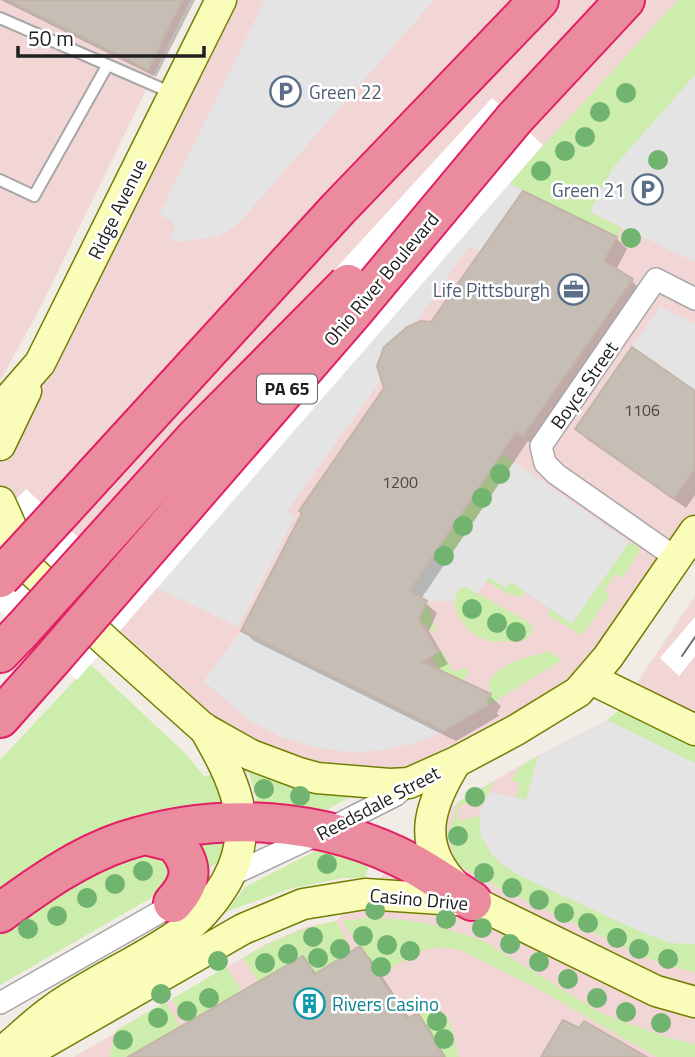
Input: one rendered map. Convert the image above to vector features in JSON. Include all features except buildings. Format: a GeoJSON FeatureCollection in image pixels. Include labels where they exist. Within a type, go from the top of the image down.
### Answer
{"type":"FeatureCollection","features":[{"type":"Feature","properties":{"kind":"highway"},"geometry":{"type":"LineString","coordinates":[[338,209],[503,0]]}},
{"type":"Feature","properties":{"kind":"highway"},"geometry":{"type":"LineString","coordinates":[[16,574],[58,515],[338,209],[539,0]]}},
{"type":"Feature","properties":{"kind":"highway","name":"Ohio River Boulevard"},"geometry":{"type":"LineString","coordinates":[[0,718],[354,311],[515,118],[625,0]]}},
{"type":"Feature","properties":{"kind":"highway"},"geometry":{"type":"LineString","coordinates":[[11,641],[241,390],[515,118]]}},
{"type":"Feature","properties":{"kind":"highway"},"geometry":{"type":"LineString","coordinates":[[0,913],[65,869],[123,841],[213,822],[242,821],[298,825],[384,850],[413,864],[472,901]]}},
{"type":"Feature","properties":{"kind":"highway"},"geometry":{"type":"LineString","coordinates":[[145,835],[174,842],[188,863],[187,886],[173,903]]}},
{"type":"Feature","properties":{"kind":"main road","name":"Ridge Avenue"},"geometry":{"type":"LineString","coordinates":[[0,409],[40,363],[221,0]]}},
{"type":"Feature","properties":{"kind":"main road"},"geometry":{"type":"LineString","coordinates":[[0,444],[40,363]]}},
{"type":"Feature","properties":{"kind":"main road"},"geometry":{"type":"LineString","coordinates":[[0,502],[16,574]]}},
{"type":"Feature","properties":{"kind":"main road","name":"Reedsdale Street"},"geometry":{"type":"LineString","coordinates":[[409,783],[456,762],[565,702],[591,679],[695,531]]}},
{"type":"Feature","properties":{"kind":"main road"},"geometry":{"type":"LineString","coordinates":[[0,552],[16,574],[107,642],[203,728],[269,763],[317,778],[409,783]]}},
{"type":"Feature","properties":{"kind":"main road"},"geometry":{"type":"LineString","coordinates":[[591,679],[695,730]]}},
{"type":"Feature","properties":{"kind":"main road"},"geometry":{"type":"LineString","coordinates":[[0,1054],[53,1009],[180,933],[211,904],[229,876],[238,856],[242,821],[232,780],[203,728]]}},
{"type":"Feature","properties":{"kind":"main road"},"geometry":{"type":"LineString","coordinates":[[456,762],[436,799],[429,834],[439,864],[447,877],[472,901]]}},
{"type":"Feature","properties":{"kind":"main road","name":"Casino Drive"},"geometry":{"type":"LineString","coordinates":[[20,1057],[243,929],[291,909],[341,896],[365,894],[472,901],[656,991],[695,1002]]}},
{"type":"Feature","properties":{"kind":"street","name":"Boyce Street"},"geometry":{"type":"LineString","coordinates":[[676,558],[556,474],[545,463],[541,446],[656,279],[695,299]]}},
{"type":"Feature","properties":{"kind":"street","name":"Reedsdale Street"},"geometry":{"type":"LineString","coordinates":[[0,1003],[173,903],[326,831],[396,795],[409,783]]}},
{"type":"Feature","properties":{"kind":"lane"},"geometry":{"type":"LineString","coordinates":[[0,18],[174,94]]}},
{"type":"Feature","properties":{"kind":"lane"},"geometry":{"type":"LineString","coordinates":[[0,180],[34,196],[107,66]]}},
{"type":"Feature","properties":{"kind":"shaded area"},"geometry":{"type":"Polygon","coordinates":[[[0,0],[190,0],[40,308],[0,381],[0,0]]]}},
{"type":"Feature","properties":{"kind":"shaded area"},"geometry":{"type":"Polygon","coordinates":[[[221,0],[695,0],[695,531],[608,657],[409,783],[317,778],[203,728],[0,502],[0,445],[221,0]]]}},
{"type":"Feature","properties":{"kind":"shaded area","name":"Green 22"},"geometry":{"type":"Polygon","coordinates":[[[265,0],[434,0],[238,224],[218,236],[178,242],[169,240],[174,229],[173,221],[159,215],[265,0]]]}},
{"type":"Feature","properties":{"kind":"shaded area","name":"Green 21"},"geometry":{"type":"Polygon","coordinates":[[[695,75],[695,262],[590,212],[612,169],[695,75]]]}},
{"type":"Feature","properties":{"kind":"shaded area"},"geometry":{"type":"Polygon","coordinates":[[[509,183],[523,191],[480,252],[469,246],[416,322],[384,347],[377,366],[381,380],[287,511],[295,516],[238,627],[155,587],[509,183]]]}},
{"type":"Feature","properties":{"kind":"shaded area"},"geometry":{"type":"Polygon","coordinates":[[[660,307],[695,323],[695,391],[632,347],[660,307]]]}},
{"type":"Feature","properties":{"kind":"shaded area"},"geometry":{"type":"Polygon","coordinates":[[[514,462],[629,542],[572,624],[511,582],[506,588],[488,577],[478,593],[466,587],[458,589],[454,601],[427,601],[410,591],[431,558],[444,566],[514,462]]]}},
{"type":"Feature","properties":{"kind":"shaded area"},"geometry":{"type":"Polygon","coordinates":[[[695,596],[695,1057],[74,1057],[266,944],[305,927],[336,921],[458,802],[528,761],[607,720],[618,711],[695,596]]]}},
{"type":"Feature","properties":{"kind":"shaded area"},"geometry":{"type":"Polygon","coordinates":[[[241,631],[444,731],[418,742],[354,753],[315,747],[281,737],[250,721],[204,681],[241,631]]]}},
{"type":"Feature","properties":{"kind":"shaded area"},"geometry":{"type":"Polygon","coordinates":[[[607,720],[695,763],[695,944],[670,943],[639,931],[518,875],[493,856],[481,836],[479,813],[489,792],[526,800],[538,757],[607,720]]]}},
{"type":"Feature","properties":{"kind":"green space"},"geometry":{"type":"Polygon","coordinates":[[[678,0],[695,0],[695,75],[612,169],[590,212],[621,227],[617,237],[509,183],[678,0]]]}},
{"type":"Feature","properties":{"kind":"green space"},"geometry":{"type":"Polygon","coordinates":[[[501,454],[514,462],[444,566],[431,558],[501,454]]]}},
{"type":"Feature","properties":{"kind":"green space"},"geometry":{"type":"Polygon","coordinates":[[[629,542],[641,549],[622,578],[615,574],[604,590],[610,595],[582,635],[548,615],[550,608],[572,624],[629,542]]]}},
{"type":"Feature","properties":{"kind":"green space"},"geometry":{"type":"Polygon","coordinates":[[[488,577],[511,581],[527,591],[520,597],[511,595],[486,581],[488,577]]]}},
{"type":"Feature","properties":{"kind":"green space"},"geometry":{"type":"Polygon","coordinates":[[[462,587],[530,623],[531,633],[525,640],[508,641],[490,641],[476,635],[464,624],[456,610],[455,595],[462,587]]]}},
{"type":"Feature","properties":{"kind":"green space"},"geometry":{"type":"Polygon","coordinates":[[[427,601],[436,632],[433,634],[426,623],[419,627],[416,625],[427,601]]]}},
{"type":"Feature","properties":{"kind":"green space"},"geometry":{"type":"Polygon","coordinates":[[[441,650],[454,672],[464,668],[469,670],[459,690],[432,677],[438,664],[431,660],[432,656],[441,650]]]}},
{"type":"Feature","properties":{"kind":"green space"},"geometry":{"type":"Polygon","coordinates":[[[547,652],[562,660],[489,705],[487,701],[491,688],[488,686],[498,671],[513,662],[547,652]]]}},
{"type":"Feature","properties":{"kind":"green space"},"geometry":{"type":"Polygon","coordinates":[[[90,664],[186,754],[204,776],[212,775],[223,804],[163,813],[106,830],[51,855],[0,888],[0,760],[90,664]]]}},
{"type":"Feature","properties":{"kind":"green space"},"geometry":{"type":"Polygon","coordinates":[[[624,710],[695,743],[695,763],[607,720],[618,711],[624,710]]]}},
{"type":"Feature","properties":{"kind":"green space"},"geometry":{"type":"Polygon","coordinates":[[[538,757],[526,800],[516,798],[520,783],[512,781],[516,772],[538,757]]]}},
{"type":"Feature","properties":{"kind":"green space"},"geometry":{"type":"Polygon","coordinates":[[[247,767],[349,793],[351,796],[323,812],[262,805],[258,803],[247,767]]]}},
{"type":"Feature","properties":{"kind":"green space"},"geometry":{"type":"Polygon","coordinates":[[[494,781],[483,804],[463,804],[457,815],[458,821],[479,816],[486,844],[504,866],[670,943],[695,944],[695,973],[647,958],[465,869],[456,860],[448,835],[458,802],[494,781]]]}},
{"type":"Feature","properties":{"kind":"green space"},"geometry":{"type":"Polygon","coordinates":[[[226,837],[217,863],[200,873],[188,840],[226,837]]]}},
{"type":"Feature","properties":{"kind":"green space"},"geometry":{"type":"Polygon","coordinates":[[[323,847],[371,859],[365,878],[342,878],[289,889],[226,912],[245,887],[323,847]]]}},
{"type":"Feature","properties":{"kind":"green space"},"geometry":{"type":"Polygon","coordinates":[[[151,850],[175,867],[163,891],[0,985],[0,934],[92,874],[151,850]]]}},
{"type":"Feature","properties":{"kind":"green space"},"geometry":{"type":"Polygon","coordinates":[[[368,918],[425,923],[482,940],[601,1013],[662,1036],[695,1044],[695,1057],[657,1057],[533,986],[461,950],[446,947],[426,949],[379,974],[360,946],[358,947],[343,921],[368,918]]]}},
{"type":"Feature","properties":{"kind":"green space"},"geometry":{"type":"Polygon","coordinates":[[[336,921],[352,951],[315,974],[304,956],[258,982],[243,958],[288,935],[336,921]]]}},
{"type":"Feature","properties":{"kind":"green space"},"geometry":{"type":"Polygon","coordinates":[[[226,967],[242,991],[187,1022],[172,999],[226,967]]]}},
{"type":"Feature","properties":{"kind":"green space"},"geometry":{"type":"Polygon","coordinates":[[[165,1002],[180,1026],[128,1057],[110,1057],[115,1031],[165,1002]]]}},
{"type":"Feature","properties":{"kind":"green space"},"geometry":{"type":"Polygon","coordinates":[[[425,1010],[436,1011],[448,1019],[459,1057],[444,1057],[418,1013],[425,1010]]]}},
{"type":"Feature","properties":{"kind":"pier"},"geometry":{"type":"Polygon","coordinates":[[[492,98],[543,145],[77,680],[12,622],[492,98]]]}},
{"type":"Feature","properties":{"kind":"pier"},"geometry":{"type":"Polygon","coordinates":[[[26,489],[81,540],[8,619],[0,611],[0,516],[26,489]]]}},
{"type":"Feature","properties":{"kind":"pier"},"geometry":{"type":"Polygon","coordinates":[[[695,617],[695,656],[679,676],[660,658],[695,617]]]}},
{"type":"Feature","properties":{"kind":"tram line"},"geometry":{"type":"LineString","coordinates":[[682,656],[695,637]]}},
{"type":"Feature","properties":{"kind":"place","name":"Green 22"},"geometry":{"type":"Point","coordinates":[286,92]}},
{"type":"Feature","properties":{"kind":"place","name":"Green 21"},"geometry":{"type":"Point","coordinates":[648,190]}},
{"type":"Feature","properties":{"kind":"place","name":"Life Pittsburgh"},"geometry":{"type":"Point","coordinates":[573,290]}},
{"type":"Feature","properties":{"kind":"place","name":"Rivers Casino"},"geometry":{"type":"Point","coordinates":[309,1004]}}]}
